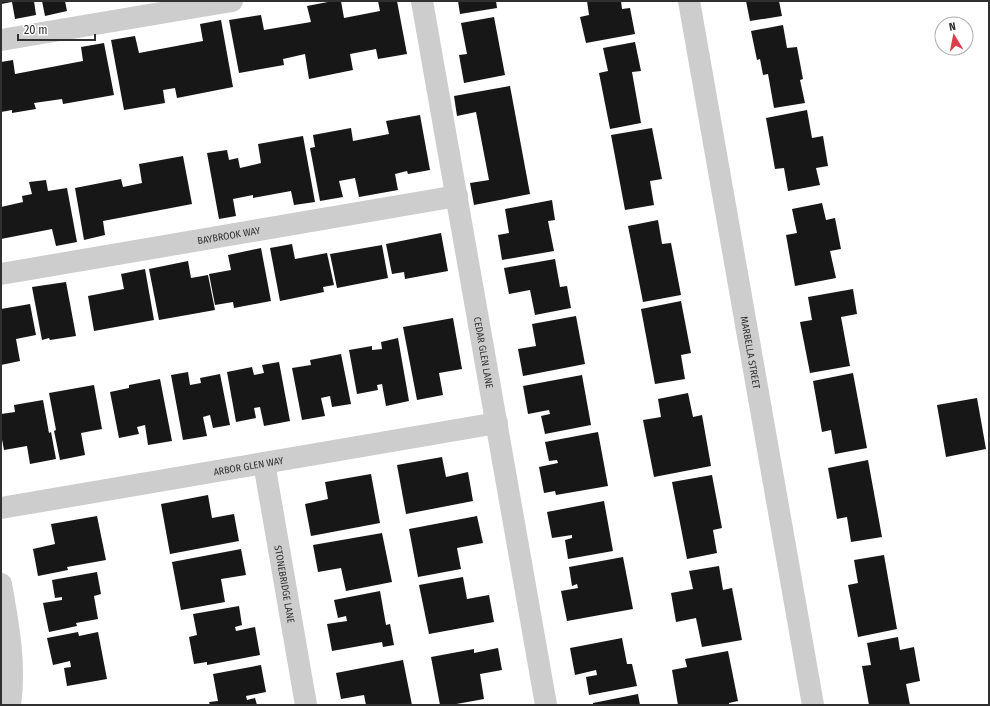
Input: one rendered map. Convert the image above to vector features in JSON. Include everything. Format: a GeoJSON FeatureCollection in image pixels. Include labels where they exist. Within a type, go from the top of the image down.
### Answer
{"type":"FeatureCollection","features":[{"type":"Feature","properties":{"kind":"street"},"geometry":{"type":"LineString","coordinates":[[1,40],[232,1]]}},
{"type":"Feature","properties":{"kind":"street","name":"CEDAR GLEN LANE"},"geometry":{"type":"LineString","coordinates":[[422,1],[546,705]]}},
{"type":"Feature","properties":{"kind":"street","name":"MARBELLA STREET"},"geometry":{"type":"LineString","coordinates":[[689,1],[813,705]]}},
{"type":"Feature","properties":{"kind":"street","name":"BAYBROOK WAY"},"geometry":{"type":"LineString","coordinates":[[1,274],[456,196]]}},
{"type":"Feature","properties":{"kind":"street","name":"ARBOR GLEN WAY"},"geometry":{"type":"LineString","coordinates":[[1,508],[496,423]]}},
{"type":"Feature","properties":{"kind":"street","name":"STONEBRIDGE LANE"},"geometry":{"type":"LineString","coordinates":[[264,463],[306,705]]}},
{"type":"Feature","properties":{"kind":"street"},"geometry":{"type":"LineString","coordinates":[[1,584],[12,648],[12,695],[10,705]]}},
{"type":"Feature","properties":{"kind":"building"},"geometry":{"type":"Polygon","coordinates":[[[1,1],[34,1],[36,15],[15,19],[12,2],[1,4],[1,1]]]}},
{"type":"Feature","properties":{"kind":"building"},"geometry":{"type":"Polygon","coordinates":[[[42,1],[65,1],[67,11],[45,16],[42,1]]]}},
{"type":"Feature","properties":{"kind":"building"},"geometry":{"type":"Polygon","coordinates":[[[341,1],[344,18],[380,11],[378,1],[397,1],[407,54],[378,59],[376,49],[350,54],[353,70],[309,79],[305,54],[283,59],[284,65],[239,73],[229,20],[261,15],[264,30],[311,22],[307,6],[341,1]]]}},
{"type":"Feature","properties":{"kind":"building"},"geometry":{"type":"Polygon","coordinates":[[[458,1],[496,1],[497,8],[460,14],[458,1]]]}},
{"type":"Feature","properties":{"kind":"building"},"geometry":{"type":"Polygon","coordinates":[[[587,1],[621,1],[622,9],[630,8],[635,34],[586,43],[580,17],[589,15],[587,1]]]}},
{"type":"Feature","properties":{"kind":"building"},"geometry":{"type":"Polygon","coordinates":[[[746,1],[779,1],[782,16],[750,21],[746,1]]]}},
{"type":"Feature","properties":{"kind":"building"},"geometry":{"type":"Polygon","coordinates":[[[494,17],[505,75],[464,83],[459,55],[467,54],[461,23],[494,17]]]}},
{"type":"Feature","properties":{"kind":"building"},"geometry":{"type":"Polygon","coordinates":[[[221,20],[233,87],[177,98],[175,88],[163,90],[165,103],[124,110],[111,40],[135,36],[139,53],[203,41],[200,24],[221,20]]]}},
{"type":"Feature","properties":{"kind":"building"},"geometry":{"type":"Polygon","coordinates":[[[783,25],[787,48],[797,47],[803,79],[800,80],[805,103],[774,108],[768,74],[763,75],[760,59],[757,60],[751,31],[783,25]]]}},
{"type":"Feature","properties":{"kind":"building"},"geometry":{"type":"Polygon","coordinates":[[[635,42],[641,71],[632,72],[641,123],[610,129],[599,73],[608,71],[603,48],[635,42]]]}},
{"type":"Feature","properties":{"kind":"building"},"geometry":{"type":"Polygon","coordinates":[[[104,43],[114,95],[63,104],[62,99],[34,103],[36,109],[12,113],[12,110],[1,112],[1,62],[13,60],[15,74],[83,61],[81,47],[104,43]]]}},
{"type":"Feature","properties":{"kind":"building"},"geometry":{"type":"Polygon","coordinates":[[[510,86],[530,194],[474,205],[470,183],[489,180],[476,112],[457,116],[454,96],[510,86]]]}},
{"type":"Feature","properties":{"kind":"building"},"geometry":{"type":"Polygon","coordinates":[[[807,110],[812,138],[823,136],[828,166],[816,168],[820,185],[788,191],[784,168],[775,169],[766,118],[807,110]]]}},
{"type":"Feature","properties":{"kind":"building"},"geometry":{"type":"Polygon","coordinates":[[[420,115],[430,170],[408,174],[407,171],[395,174],[398,190],[359,197],[355,178],[339,181],[343,197],[320,201],[310,148],[315,147],[313,135],[351,128],[353,141],[389,134],[386,121],[420,115]]]}},
{"type":"Feature","properties":{"kind":"building"},"geometry":{"type":"Polygon","coordinates":[[[652,128],[662,179],[650,181],[654,205],[625,210],[611,135],[652,128]]]}},
{"type":"Feature","properties":{"kind":"building"},"geometry":{"type":"Polygon","coordinates":[[[303,136],[315,202],[294,205],[291,191],[253,198],[253,195],[233,199],[236,216],[219,219],[207,153],[227,150],[229,160],[238,158],[240,168],[261,163],[258,144],[303,136]]]}},
{"type":"Feature","properties":{"kind":"building"},"geometry":{"type":"Polygon","coordinates":[[[183,156],[192,204],[103,221],[105,235],[84,240],[75,188],[121,179],[123,187],[142,183],[139,164],[183,156]]]}},
{"type":"Feature","properties":{"kind":"building"},"geometry":{"type":"Polygon","coordinates":[[[46,180],[48,191],[67,188],[77,242],[56,246],[52,229],[1,239],[1,207],[23,202],[22,196],[32,194],[29,182],[46,180]]]}},
{"type":"Feature","properties":{"kind":"building"},"geometry":{"type":"Polygon","coordinates":[[[552,200],[555,220],[548,221],[554,251],[502,260],[498,235],[509,233],[505,209],[552,200]]]}},
{"type":"Feature","properties":{"kind":"building"},"geometry":{"type":"Polygon","coordinates":[[[822,203],[826,220],[835,218],[841,249],[830,251],[836,278],[795,286],[786,235],[797,233],[792,209],[822,203]]]}},
{"type":"Feature","properties":{"kind":"building"},"geometry":{"type":"Polygon","coordinates":[[[658,220],[662,244],[671,243],[681,295],[643,302],[628,226],[658,220]]]}},
{"type":"Feature","properties":{"kind":"building"},"geometry":{"type":"Polygon","coordinates":[[[441,233],[448,271],[405,279],[404,272],[392,274],[386,244],[441,233]]]}},
{"type":"Feature","properties":{"kind":"building"},"geometry":{"type":"Polygon","coordinates":[[[292,244],[295,259],[327,253],[334,285],[323,287],[324,292],[280,301],[270,248],[292,244]]]}},
{"type":"Feature","properties":{"kind":"building"},"geometry":{"type":"Polygon","coordinates":[[[382,245],[388,278],[337,288],[330,254],[382,245]]]}},
{"type":"Feature","properties":{"kind":"building"},"geometry":{"type":"Polygon","coordinates":[[[261,248],[271,301],[234,308],[233,302],[215,305],[209,274],[231,270],[228,255],[261,248]]]}},
{"type":"Feature","properties":{"kind":"building"},"geometry":{"type":"Polygon","coordinates":[[[555,259],[560,287],[567,286],[571,308],[535,315],[530,290],[509,294],[504,268],[555,259]]]}},
{"type":"Feature","properties":{"kind":"building"},"geometry":{"type":"Polygon","coordinates":[[[188,261],[191,278],[208,275],[215,310],[159,320],[149,269],[188,261]]]}},
{"type":"Feature","properties":{"kind":"building"},"geometry":{"type":"Polygon","coordinates":[[[145,269],[154,320],[94,331],[88,296],[124,289],[121,274],[145,269]]]}},
{"type":"Feature","properties":{"kind":"building"},"geometry":{"type":"Polygon","coordinates":[[[66,282],[76,336],[42,340],[32,287],[66,282]]]}},
{"type":"Feature","properties":{"kind":"building"},"geometry":{"type":"Polygon","coordinates":[[[853,289],[857,314],[841,317],[850,366],[810,373],[800,322],[812,320],[808,297],[853,289]]]}},
{"type":"Feature","properties":{"kind":"building"},"geometry":{"type":"Polygon","coordinates":[[[681,301],[691,353],[681,355],[685,379],[655,384],[641,309],[681,301]]]}},
{"type":"Feature","properties":{"kind":"building"},"geometry":{"type":"Polygon","coordinates":[[[30,304],[36,335],[16,339],[20,361],[1,365],[1,309],[30,304]]]}},
{"type":"Feature","properties":{"kind":"building"},"geometry":{"type":"Polygon","coordinates":[[[576,316],[585,364],[523,376],[518,349],[536,346],[532,324],[576,316]]]}},
{"type":"Feature","properties":{"kind":"building"},"geometry":{"type":"Polygon","coordinates":[[[453,318],[462,369],[439,373],[443,395],[417,400],[403,327],[453,318]]]}},
{"type":"Feature","properties":{"kind":"building"},"geometry":{"type":"Polygon","coordinates":[[[398,338],[409,401],[386,406],[382,384],[377,385],[378,390],[357,394],[349,350],[372,346],[372,350],[382,349],[381,342],[398,338]]]}},
{"type":"Feature","properties":{"kind":"building"},"geometry":{"type":"Polygon","coordinates":[[[341,354],[351,404],[332,407],[330,396],[321,398],[325,416],[302,420],[292,368],[311,365],[310,360],[341,354]]]}},
{"type":"Feature","properties":{"kind":"building"},"geometry":{"type":"Polygon","coordinates":[[[279,362],[290,421],[264,426],[260,407],[254,408],[256,418],[236,422],[227,372],[252,367],[254,375],[264,373],[262,365],[279,362]]]}},
{"type":"Feature","properties":{"kind":"building"},"geometry":{"type":"Polygon","coordinates":[[[188,372],[190,385],[201,383],[200,378],[220,374],[230,425],[213,428],[210,415],[203,417],[207,436],[183,440],[171,375],[188,372]]]}},
{"type":"Feature","properties":{"kind":"building"},"geometry":{"type":"Polygon","coordinates":[[[853,373],[867,448],[835,454],[831,430],[822,432],[813,381],[853,373]]]}},
{"type":"Feature","properties":{"kind":"building"},"geometry":{"type":"Polygon","coordinates":[[[582,375],[591,425],[545,434],[541,416],[550,414],[549,410],[528,414],[523,386],[582,375]]]}},
{"type":"Feature","properties":{"kind":"building"},"geometry":{"type":"Polygon","coordinates":[[[160,379],[172,441],[148,445],[145,425],[137,427],[139,434],[119,438],[110,392],[129,388],[129,385],[160,379]]]}},
{"type":"Feature","properties":{"kind":"building"},"geometry":{"type":"Polygon","coordinates":[[[94,385],[102,429],[81,433],[85,455],[60,460],[54,431],[56,430],[49,393],[94,385]]]}},
{"type":"Feature","properties":{"kind":"building"},"geometry":{"type":"Polygon","coordinates":[[[688,393],[693,417],[702,415],[711,466],[654,477],[643,420],[661,417],[658,399],[688,393]]]}},
{"type":"Feature","properties":{"kind":"building"},"geometry":{"type":"Polygon","coordinates":[[[977,398],[986,449],[946,457],[937,405],[977,398]]]}},
{"type":"Feature","properties":{"kind":"building"},"geometry":{"type":"Polygon","coordinates":[[[43,400],[49,433],[51,432],[56,459],[30,464],[27,446],[4,450],[1,434],[1,414],[15,412],[14,405],[43,400]]]}},
{"type":"Feature","properties":{"kind":"building"},"geometry":{"type":"Polygon","coordinates":[[[598,432],[608,486],[556,495],[555,491],[544,493],[539,467],[558,463],[557,460],[549,461],[545,442],[598,432]]]}},
{"type":"Feature","properties":{"kind":"building"},"geometry":{"type":"Polygon","coordinates":[[[442,457],[446,477],[468,472],[473,501],[406,514],[397,465],[442,457]]]}},
{"type":"Feature","properties":{"kind":"building"},"geometry":{"type":"Polygon","coordinates":[[[868,460],[882,537],[851,542],[847,517],[837,519],[828,468],[868,460]]]}},
{"type":"Feature","properties":{"kind":"building"},"geometry":{"type":"Polygon","coordinates":[[[371,474],[380,523],[311,536],[305,504],[328,499],[325,482],[371,474]]]}},
{"type":"Feature","properties":{"kind":"building"},"geometry":{"type":"Polygon","coordinates":[[[712,475],[722,528],[713,530],[717,553],[687,559],[672,482],[712,475]]]}},
{"type":"Feature","properties":{"kind":"building"},"geometry":{"type":"Polygon","coordinates":[[[208,495],[212,518],[234,514],[239,541],[170,554],[161,504],[208,495]]]}},
{"type":"Feature","properties":{"kind":"building"},"geometry":{"type":"Polygon","coordinates":[[[604,501],[613,551],[568,559],[565,540],[572,538],[572,535],[552,538],[547,512],[604,501]]]}},
{"type":"Feature","properties":{"kind":"building"},"geometry":{"type":"Polygon","coordinates":[[[97,516],[106,560],[67,567],[68,570],[38,576],[33,549],[55,544],[51,524],[97,516]]]}},
{"type":"Feature","properties":{"kind":"building"},"geometry":{"type":"Polygon","coordinates":[[[477,516],[483,543],[457,548],[461,569],[418,577],[409,529],[477,516]]]}},
{"type":"Feature","properties":{"kind":"building"},"geometry":{"type":"Polygon","coordinates":[[[382,533],[392,582],[346,591],[341,568],[318,572],[313,545],[382,533]]]}},
{"type":"Feature","properties":{"kind":"building"},"geometry":{"type":"Polygon","coordinates":[[[241,549],[246,575],[221,579],[225,602],[181,610],[172,562],[241,549]]]}},
{"type":"Feature","properties":{"kind":"building"},"geometry":{"type":"Polygon","coordinates":[[[884,555],[897,629],[858,637],[848,585],[858,583],[854,560],[884,555]]]}},
{"type":"Feature","properties":{"kind":"building"},"geometry":{"type":"Polygon","coordinates":[[[623,557],[633,609],[567,621],[561,591],[578,588],[577,584],[572,586],[569,567],[623,557]]]}},
{"type":"Feature","properties":{"kind":"building"},"geometry":{"type":"Polygon","coordinates":[[[719,566],[723,590],[732,588],[742,640],[702,647],[696,618],[676,622],[671,593],[693,589],[689,571],[719,566]]]}},
{"type":"Feature","properties":{"kind":"building"},"geometry":{"type":"Polygon","coordinates":[[[97,572],[101,594],[94,596],[98,619],[76,623],[77,626],[49,632],[43,603],[62,600],[62,597],[55,598],[52,580],[97,572]]]}},
{"type":"Feature","properties":{"kind":"building"},"geometry":{"type":"Polygon","coordinates":[[[463,577],[467,599],[489,595],[494,622],[429,634],[419,585],[463,577]]]}},
{"type":"Feature","properties":{"kind":"building"},"geometry":{"type":"Polygon","coordinates":[[[380,591],[386,625],[390,624],[394,645],[383,647],[382,642],[332,651],[327,624],[347,621],[346,616],[338,618],[334,600],[380,591]]]}},
{"type":"Feature","properties":{"kind":"building"},"geometry":{"type":"Polygon","coordinates":[[[239,606],[242,625],[235,627],[236,631],[255,627],[260,655],[207,665],[207,662],[194,664],[189,637],[197,635],[193,614],[239,606]]]}},
{"type":"Feature","properties":{"kind":"building"},"geometry":{"type":"Polygon","coordinates":[[[78,632],[79,636],[98,632],[107,679],[67,686],[64,668],[71,667],[70,661],[53,665],[47,638],[78,632]]]}},
{"type":"Feature","properties":{"kind":"building"},"geometry":{"type":"Polygon","coordinates":[[[898,637],[900,650],[914,647],[920,681],[906,684],[910,705],[869,705],[862,666],[871,665],[867,643],[898,637]]]}},
{"type":"Feature","properties":{"kind":"building"},"geometry":{"type":"Polygon","coordinates":[[[622,638],[627,664],[632,664],[637,686],[589,695],[586,677],[597,675],[596,670],[575,675],[570,648],[622,638]]]}},
{"type":"Feature","properties":{"kind":"building"},"geometry":{"type":"Polygon","coordinates":[[[498,648],[502,670],[480,674],[484,699],[451,705],[440,705],[431,657],[474,649],[474,653],[498,648]]]}},
{"type":"Feature","properties":{"kind":"building"},"geometry":{"type":"Polygon","coordinates":[[[728,651],[738,701],[729,703],[729,705],[678,705],[672,670],[687,667],[685,659],[728,651]]]}},
{"type":"Feature","properties":{"kind":"building"},"geometry":{"type":"Polygon","coordinates":[[[403,660],[412,705],[366,705],[364,695],[341,699],[336,673],[403,660]]]}},
{"type":"Feature","properties":{"kind":"building"},"geometry":{"type":"Polygon","coordinates":[[[261,665],[266,692],[246,696],[247,700],[255,698],[257,705],[210,705],[209,702],[218,701],[213,674],[261,665]]]}},
{"type":"Feature","properties":{"kind":"building"},"geometry":{"type":"Polygon","coordinates":[[[638,694],[640,705],[593,705],[593,703],[638,694]]]}}]}
